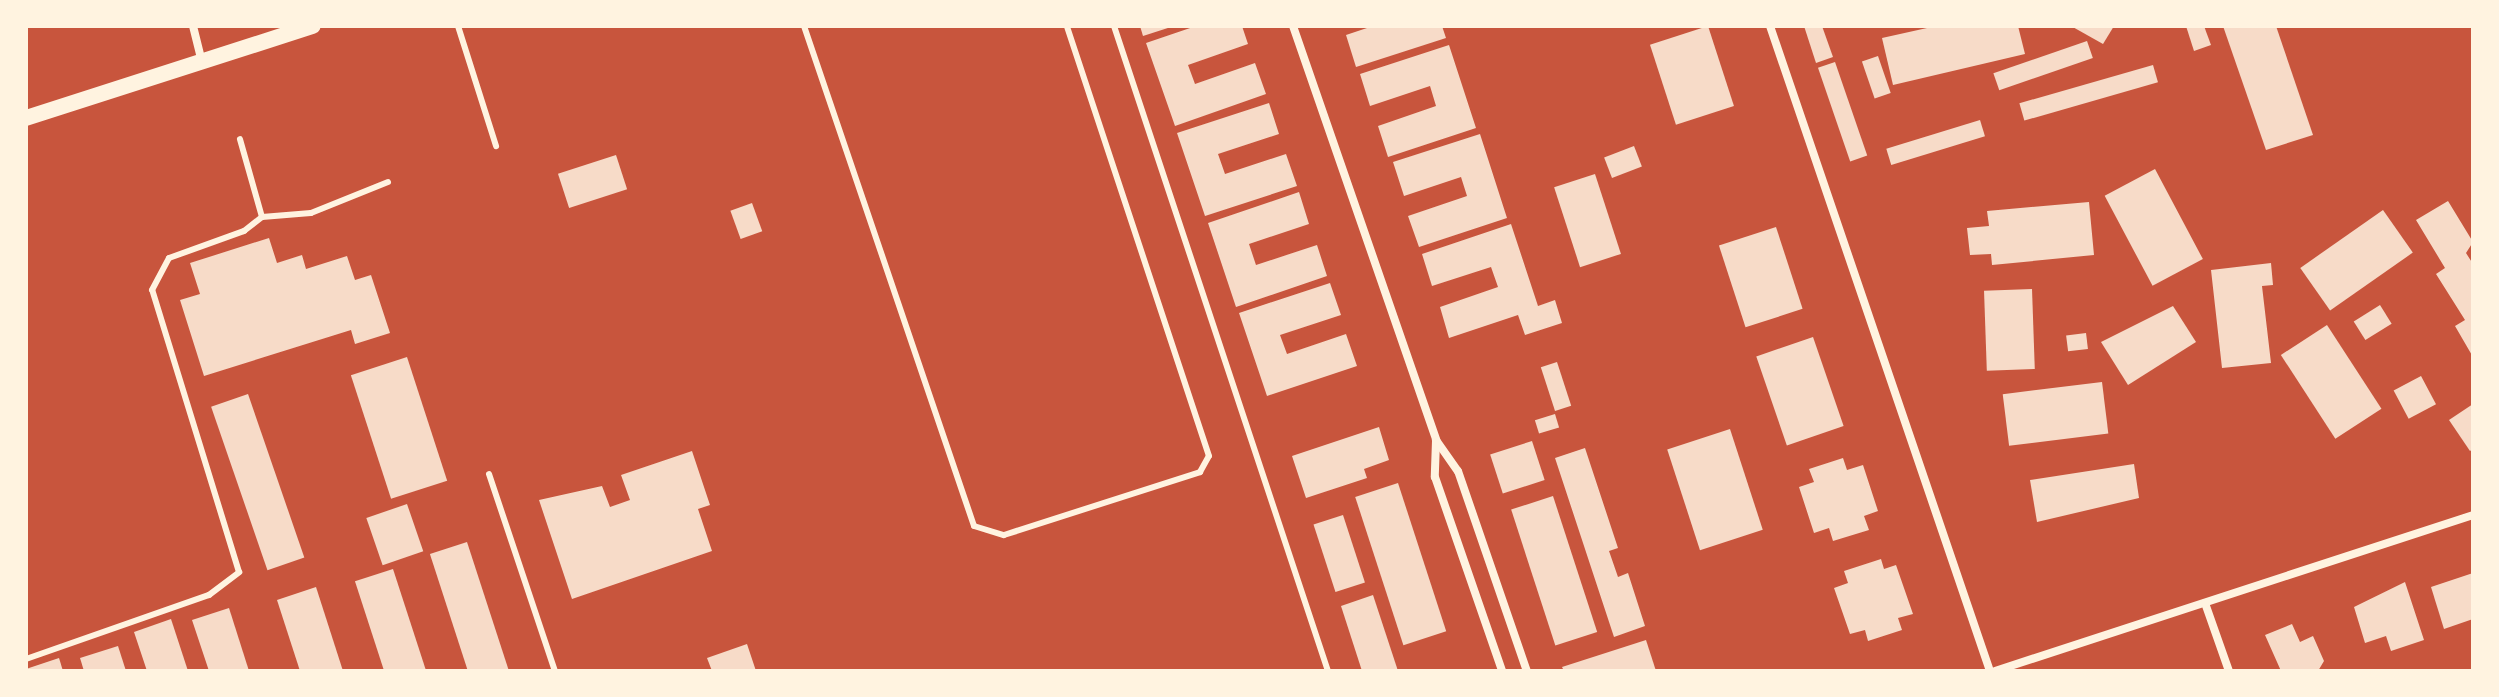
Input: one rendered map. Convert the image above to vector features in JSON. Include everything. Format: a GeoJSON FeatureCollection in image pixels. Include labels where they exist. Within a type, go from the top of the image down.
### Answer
{"type":"FeatureCollection","features":[{"type":"Feature","properties":{"kind":"main road"},"geometry":{"type":"LineString","coordinates":[[26,118],[313,26]]}},
{"type":"Feature","properties":{"kind":"street"},"geometry":{"type":"LineString","coordinates":[[193,26],[202,61]]}},
{"type":"Feature","properties":{"kind":"street"},"geometry":{"type":"LineString","coordinates":[[1293,26],[1436,440],[1458,471],[1527,671]]}},
{"type":"Feature","properties":{"kind":"street"},"geometry":{"type":"LineString","coordinates":[[1770,26],[1993,671],[2473,515]]}},
{"type":"Feature","properties":{"kind":"street"},"geometry":{"type":"LineString","coordinates":[[1436,440],[1435,477],[1502,671]]}},
{"type":"Feature","properties":{"kind":"street"},"geometry":{"type":"LineString","coordinates":[[2205,603],[2229,671]]}},
{"type":"Feature","properties":{"kind":"lane"},"geometry":{"type":"LineString","coordinates":[[458,26],[496,146]]}},
{"type":"Feature","properties":{"kind":"lane"},"geometry":{"type":"LineString","coordinates":[[804,26],[974,526],[1004,535],[1200,472],[1209,456],[1067,26]]}},
{"type":"Feature","properties":{"kind":"lane"},"geometry":{"type":"LineString","coordinates":[[1114,26],[1328,671]]}},
{"type":"Feature","properties":{"kind":"lane"},"geometry":{"type":"LineString","coordinates":[[240,139],[262,217]]}},
{"type":"Feature","properties":{"kind":"lane"},"geometry":{"type":"LineString","coordinates":[[26,659],[209,595],[239,572],[152,290],[169,258],[244,231],[262,217],[311,213],[388,182]]}},
{"type":"Feature","properties":{"kind":"lane"},"geometry":{"type":"LineString","coordinates":[[489,474],[555,671]]}},
{"type":"Feature","properties":{"kind":"building"},"geometry":{"type":"Polygon","coordinates":[[[1140,26],[1171,26],[1171,27],[1143,36],[1140,26]]]}},
{"type":"Feature","properties":{"kind":"building"},"geometry":{"type":"Polygon","coordinates":[[[1196,26],[1242,26],[1248,44],[1188,65],[1195,84],[1255,63],[1266,94],[1175,126],[1146,43],[1196,26]]]}},
{"type":"Feature","properties":{"kind":"building"},"geometry":{"type":"Polygon","coordinates":[[[1373,26],[1442,26],[1446,38],[1356,67],[1346,35],[1373,26]]]}},
{"type":"Feature","properties":{"kind":"building"},"geometry":{"type":"Polygon","coordinates":[[[1708,26],[1734,106],[1676,125],[1650,45],[1708,26]]]}},
{"type":"Feature","properties":{"kind":"building"},"geometry":{"type":"Polygon","coordinates":[[[1804,26],[1822,26],[1833,57],[1816,63],[1804,26]]]}},
{"type":"Feature","properties":{"kind":"building"},"geometry":{"type":"Polygon","coordinates":[[[1936,26],[2018,26],[2025,54],[1893,85],[1882,38],[1936,26]]]}},
{"type":"Feature","properties":{"kind":"building"},"geometry":{"type":"Polygon","coordinates":[[[2071,26],[2114,26],[2103,44],[2071,26]]]}},
{"type":"Feature","properties":{"kind":"building"},"geometry":{"type":"Polygon","coordinates":[[[2186,26],[2204,26],[2211,45],[2194,51],[2186,26]]]}},
{"type":"Feature","properties":{"kind":"building"},"geometry":{"type":"Polygon","coordinates":[[[2223,26],[2276,26],[2313,135],[2266,150],[2223,26]]]}},
{"type":"Feature","properties":{"kind":"building"},"geometry":{"type":"Polygon","coordinates":[[[2087,41],[2093,58],[1999,90],[1993,73],[2087,41]]]}},
{"type":"Feature","properties":{"kind":"building"},"geometry":{"type":"Polygon","coordinates":[[[1449,45],[1476,128],[1388,157],[1378,126],[1436,106],[1430,86],[1370,106],[1360,74],[1449,45]]]}},
{"type":"Feature","properties":{"kind":"building"},"geometry":{"type":"Polygon","coordinates":[[[1878,56],[1891,93],[1875,98],[1862,62],[1878,56]]]}},
{"type":"Feature","properties":{"kind":"building"},"geometry":{"type":"Polygon","coordinates":[[[1835,62],[1867,156],[1850,161],[1818,68],[1835,62]]]}},
{"type":"Feature","properties":{"kind":"building"},"geometry":{"type":"Polygon","coordinates":[[[2153,65],[2158,82],[2024,121],[2019,103],[2153,65]]]}},
{"type":"Feature","properties":{"kind":"building"},"geometry":{"type":"Polygon","coordinates":[[[1269,103],[1279,134],[1218,154],[1225,174],[1286,154],[1297,186],[1205,216],[1177,133],[1269,103]]]}},
{"type":"Feature","properties":{"kind":"building"},"geometry":{"type":"Polygon","coordinates":[[[1980,120],[1985,136],[1891,165],[1886,149],[1980,120]]]}},
{"type":"Feature","properties":{"kind":"building"},"geometry":{"type":"Polygon","coordinates":[[[1480,134],[1507,218],[1419,247],[1408,216],[1467,196],[1461,177],[1404,196],[1393,162],[1480,134]]]}},
{"type":"Feature","properties":{"kind":"building"},"geometry":{"type":"Polygon","coordinates":[[[1634,146],[1642,167],[1612,178],[1604,157],[1634,146]]]}},
{"type":"Feature","properties":{"kind":"building"},"geometry":{"type":"Polygon","coordinates":[[[616,155],[627,189],[569,208],[558,174],[616,155]]]}},
{"type":"Feature","properties":{"kind":"building"},"geometry":{"type":"Polygon","coordinates":[[[2155,169],[2203,259],[2153,286],[2105,196],[2155,169]]]}},
{"type":"Feature","properties":{"kind":"building"},"geometry":{"type":"Polygon","coordinates":[[[1595,174],[1621,254],[1580,267],[1554,187],[1595,174]]]}},
{"type":"Feature","properties":{"kind":"building"},"geometry":{"type":"Polygon","coordinates":[[[1299,192],[1309,224],[1249,244],[1256,265],[1317,245],[1327,276],[1236,307],[1208,223],[1299,192]]]}},
{"type":"Feature","properties":{"kind":"building"},"geometry":{"type":"Polygon","coordinates":[[[2448,201],[2473,242],[2466,253],[2473,264],[2473,357],[2455,326],[2465,320],[2436,274],[2445,268],[2416,220],[2448,201]]]}},
{"type":"Feature","properties":{"kind":"building"},"geometry":{"type":"Polygon","coordinates":[[[2089,202],[2094,255],[1992,265],[1991,254],[1970,255],[1967,228],[1989,226],[1987,211],[2089,202]]]}},
{"type":"Feature","properties":{"kind":"building"},"geometry":{"type":"Polygon","coordinates":[[[752,203],[762,231],[741,239],[730,211],[752,203]]]}},
{"type":"Feature","properties":{"kind":"building"},"geometry":{"type":"Polygon","coordinates":[[[2383,210],[2413,253],[2330,311],[2300,268],[2383,210]]]}},
{"type":"Feature","properties":{"kind":"building"},"geometry":{"type":"Polygon","coordinates":[[[1511,224],[1538,306],[1555,300],[1562,323],[1525,335],[1518,315],[1449,338],[1440,307],[1498,287],[1491,267],[1432,286],[1422,254],[1511,224]]]}},
{"type":"Feature","properties":{"kind":"building"},"geometry":{"type":"Polygon","coordinates":[[[1776,227],[1803,309],[1746,327],[1719,246],[1776,227]]]}},
{"type":"Feature","properties":{"kind":"building"},"geometry":{"type":"Polygon","coordinates":[[[269,238],[277,263],[302,255],[306,269],[347,256],[355,280],[371,275],[390,333],[355,344],[351,330],[204,376],[180,300],[200,294],[190,263],[269,238]]]}},
{"type":"Feature","properties":{"kind":"building"},"geometry":{"type":"Polygon","coordinates":[[[2271,263],[2273,285],[2262,286],[2271,363],[2222,368],[2211,270],[2271,263]]]}},
{"type":"Feature","properties":{"kind":"building"},"geometry":{"type":"Polygon","coordinates":[[[1330,283],[1341,315],[1280,335],[1287,354],[1346,334],[1357,366],[1267,396],[1239,313],[1330,283]]]}},
{"type":"Feature","properties":{"kind":"building"},"geometry":{"type":"Polygon","coordinates":[[[2032,289],[2035,369],[1987,371],[1984,291],[2032,289]]]}},
{"type":"Feature","properties":{"kind":"building"},"geometry":{"type":"Polygon","coordinates":[[[2380,305],[2392,324],[2365,340],[2354,321],[2380,305]]]}},
{"type":"Feature","properties":{"kind":"building"},"geometry":{"type":"Polygon","coordinates":[[[2173,306],[2196,342],[2128,385],[2101,342],[2173,306]]]}},
{"type":"Feature","properties":{"kind":"building"},"geometry":{"type":"Polygon","coordinates":[[[2327,325],[2381,409],[2335,439],[2281,355],[2327,325]]]}},
{"type":"Feature","properties":{"kind":"building"},"geometry":{"type":"Polygon","coordinates":[[[2086,333],[2088,349],[2068,351],[2066,335],[2086,333]]]}},
{"type":"Feature","properties":{"kind":"building"},"geometry":{"type":"Polygon","coordinates":[[[1813,337],[1844,426],[1787,445],[1756,357],[1813,337]]]}},
{"type":"Feature","properties":{"kind":"building"},"geometry":{"type":"Polygon","coordinates":[[[407,357],[447,481],[391,499],[351,375],[407,357]]]}},
{"type":"Feature","properties":{"kind":"building"},"geometry":{"type":"Polygon","coordinates":[[[1557,362],[1571,406],[1555,411],[1541,367],[1557,362]]]}},
{"type":"Feature","properties":{"kind":"building"},"geometry":{"type":"Polygon","coordinates":[[[2421,376],[2436,404],[2409,419],[2394,391],[2421,376]]]}},
{"type":"Feature","properties":{"kind":"building"},"geometry":{"type":"Polygon","coordinates":[[[2102,382],[2108,434],[2009,446],[2003,394],[2102,382]]]}},
{"type":"Feature","properties":{"kind":"building"},"geometry":{"type":"Polygon","coordinates":[[[248,394],[304,558],[267,570],[211,407],[248,394]]]}},
{"type":"Feature","properties":{"kind":"building"},"geometry":{"type":"Polygon","coordinates":[[[2473,404],[2473,449],[2470,451],[2449,420],[2473,404]]]}},
{"type":"Feature","properties":{"kind":"building"},"geometry":{"type":"Polygon","coordinates":[[[1555,414],[1559,427],[1539,434],[1535,420],[1555,414]]]}},
{"type":"Feature","properties":{"kind":"building"},"geometry":{"type":"Polygon","coordinates":[[[1379,427],[1389,460],[1364,469],[1367,478],[1306,498],[1292,456],[1379,427]]]}},
{"type":"Feature","properties":{"kind":"building"},"geometry":{"type":"Polygon","coordinates":[[[1730,429],[1763,530],[1700,550],[1667,449],[1730,429]]]}},
{"type":"Feature","properties":{"kind":"building"},"geometry":{"type":"Polygon","coordinates":[[[1532,441],[1545,480],[1503,494],[1490,455],[1532,441]]]}},
{"type":"Feature","properties":{"kind":"building"},"geometry":{"type":"Polygon","coordinates":[[[1585,448],[1618,548],[1609,551],[1618,577],[1628,573],[1645,626],[1614,637],[1555,458],[1585,448]]]}},
{"type":"Feature","properties":{"kind":"building"},"geometry":{"type":"Polygon","coordinates":[[[692,451],[710,505],[698,509],[712,551],[572,599],[539,500],[602,486],[610,507],[630,500],[621,475],[692,451]]]}},
{"type":"Feature","properties":{"kind":"building"},"geometry":{"type":"Polygon","coordinates":[[[1843,458],[1847,470],[1863,465],[1878,511],[1864,516],[1869,530],[1833,541],[1829,528],[1814,533],[1799,487],[1814,482],[1809,469],[1843,458]]]}},
{"type":"Feature","properties":{"kind":"building"},"geometry":{"type":"Polygon","coordinates":[[[2134,464],[2139,498],[2037,522],[2030,480],[2134,464]]]}},
{"type":"Feature","properties":{"kind":"building"},"geometry":{"type":"Polygon","coordinates":[[[1398,483],[1446,631],[1403,645],[1355,497],[1398,483]]]}},
{"type":"Feature","properties":{"kind":"building"},"geometry":{"type":"Polygon","coordinates":[[[1553,496],[1597,632],[1555,646],[1511,510],[1553,496]]]}},
{"type":"Feature","properties":{"kind":"building"},"geometry":{"type":"Polygon","coordinates":[[[407,504],[423,551],[383,565],[366,518],[407,504]]]}},
{"type":"Feature","properties":{"kind":"building"},"geometry":{"type":"Polygon","coordinates":[[[1343,515],[1365,583],[1335,592],[1314,525],[1343,515]]]}},
{"type":"Feature","properties":{"kind":"building"},"geometry":{"type":"Polygon","coordinates":[[[467,542],[509,671],[468,671],[430,554],[467,542]]]}},
{"type":"Feature","properties":{"kind":"building"},"geometry":{"type":"Polygon","coordinates":[[[1881,559],[1884,569],[1896,565],[1913,614],[1898,618],[1902,630],[1868,641],[1865,630],[1850,634],[1834,588],[1848,583],[1844,571],[1881,559]]]}},
{"type":"Feature","properties":{"kind":"building"},"geometry":{"type":"Polygon","coordinates":[[[393,569],[426,671],[384,671],[355,581],[393,569]]]}},
{"type":"Feature","properties":{"kind":"building"},"geometry":{"type":"Polygon","coordinates":[[[2473,573],[2473,619],[2444,629],[2431,587],[2473,573]]]}},
{"type":"Feature","properties":{"kind":"building"},"geometry":{"type":"Polygon","coordinates":[[[2405,582],[2424,640],[2391,651],[2386,636],[2365,643],[2354,607],[2405,582]]]}},
{"type":"Feature","properties":{"kind":"building"},"geometry":{"type":"Polygon","coordinates":[[[316,587],[343,671],[300,671],[277,600],[316,587]]]}},
{"type":"Feature","properties":{"kind":"building"},"geometry":{"type":"Polygon","coordinates":[[[1373,595],[1398,671],[1362,671],[1341,606],[1373,595]]]}},
{"type":"Feature","properties":{"kind":"building"},"geometry":{"type":"Polygon","coordinates":[[[229,608],[249,671],[209,671],[192,620],[229,608]]]}},
{"type":"Feature","properties":{"kind":"building"},"geometry":{"type":"Polygon","coordinates":[[[171,619],[188,671],[147,671],[134,632],[171,619]]]}},
{"type":"Feature","properties":{"kind":"building"},"geometry":{"type":"Polygon","coordinates":[[[2292,624],[2300,642],[2313,636],[2324,661],[2318,671],[2281,671],[2265,635],[2292,624]]]}},
{"type":"Feature","properties":{"kind":"building"},"geometry":{"type":"Polygon","coordinates":[[[1646,640],[1656,671],[1564,671],[1562,667],[1646,640]]]}},
{"type":"Feature","properties":{"kind":"building"},"geometry":{"type":"Polygon","coordinates":[[[747,644],[756,671],[712,671],[707,658],[747,644]]]}},
{"type":"Feature","properties":{"kind":"building"},"geometry":{"type":"Polygon","coordinates":[[[118,646],[126,671],[84,671],[80,658],[118,646]]]}},
{"type":"Feature","properties":{"kind":"building"},"geometry":{"type":"Polygon","coordinates":[[[59,658],[63,671],[26,671],[26,669],[59,658]]]}}]}
